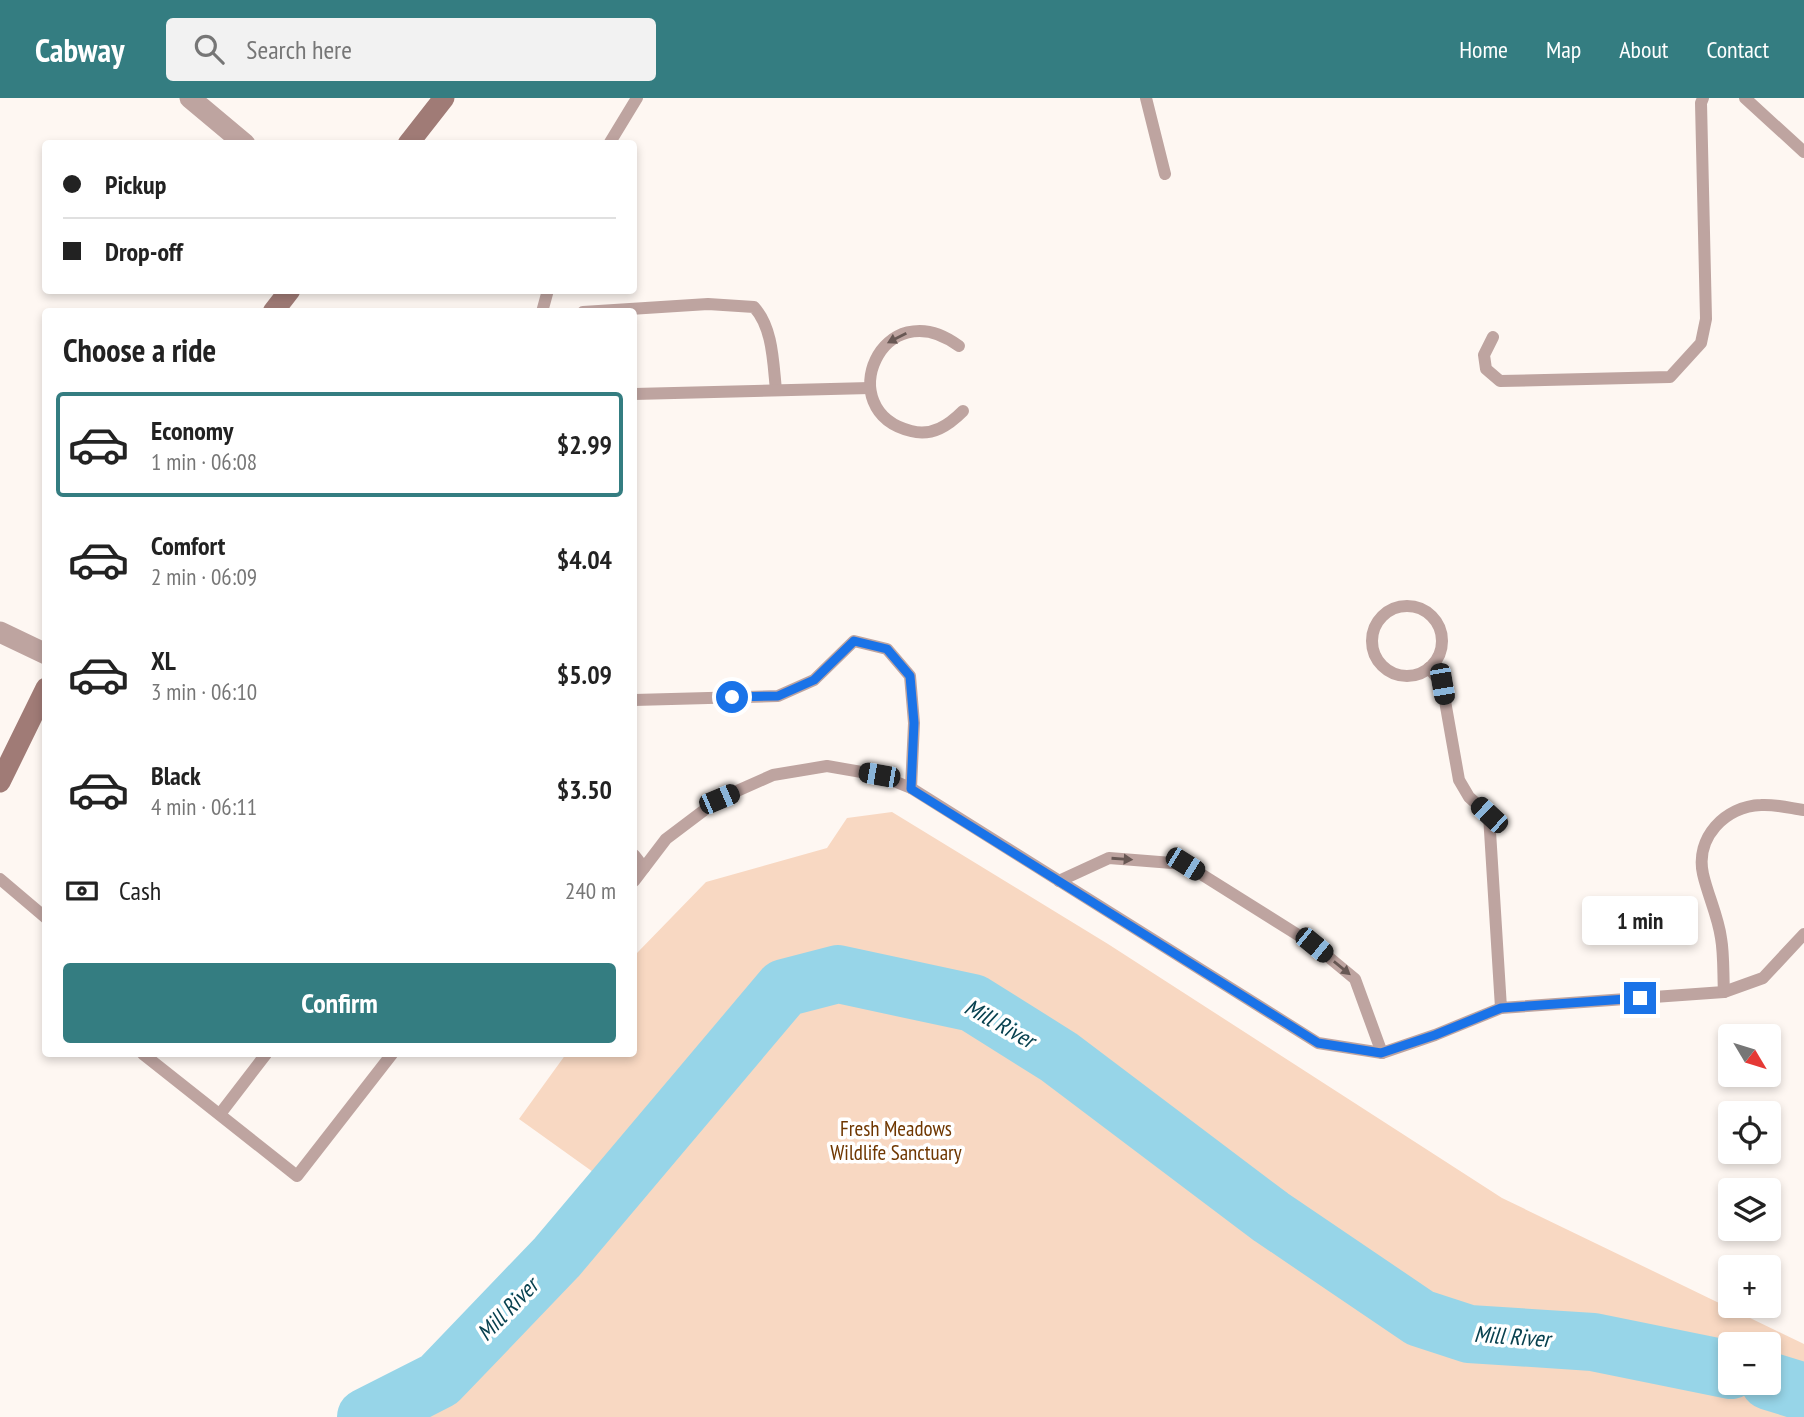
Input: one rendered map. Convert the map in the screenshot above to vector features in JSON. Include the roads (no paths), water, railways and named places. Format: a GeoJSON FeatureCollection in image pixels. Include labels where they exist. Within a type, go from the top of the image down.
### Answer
{"type":"FeatureCollection","features":[{"type":"Feature","properties":{"kind":"street"},"geometry":{"type":"LineString","coordinates":[[190,98],[240,140]]}},
{"type":"Feature","properties":{"kind":"street"},"geometry":{"type":"LineString","coordinates":[[411,140],[444,98]]}},
{"type":"Feature","properties":{"kind":"street"},"geometry":{"type":"LineString","coordinates":[[276,308],[287,294]]}},
{"type":"Feature","properties":{"kind":"street"},"geometry":{"type":"LineString","coordinates":[[0,632],[42,652]]}},
{"type":"Feature","properties":{"kind":"street"},"geometry":{"type":"LineString","coordinates":[[0,782],[42,696]]}},
{"type":"Feature","properties":{"kind":"lane"},"geometry":{"type":"LineString","coordinates":[[611,140],[637,98]]}},
{"type":"Feature","properties":{"kind":"lane"},"geometry":{"type":"LineString","coordinates":[[1146,98],[1165,174]]}},
{"type":"Feature","properties":{"kind":"lane"},"geometry":{"type":"LineString","coordinates":[[1493,337],[1484,355],[1486,369],[1500,381],[1670,377],[1700,343],[1706,319],[1703,98]]}},
{"type":"Feature","properties":{"kind":"lane"},"geometry":{"type":"LineString","coordinates":[[1745,98],[1804,152]]}},
{"type":"Feature","properties":{"kind":"lane"},"geometry":{"type":"LineString","coordinates":[[637,309],[708,304],[754,307],[763,316],[773,352],[776,390]]}},
{"type":"Feature","properties":{"kind":"lane"},"geometry":{"type":"LineString","coordinates":[[959,346],[933,331],[916,330],[901,334],[887,343],[877,356],[870,371],[870,388],[874,404],[885,419],[908,431],[934,431],[950,424],[962,411]]}},
{"type":"Feature","properties":{"kind":"lane"},"geometry":{"type":"LineString","coordinates":[[637,394],[870,388]]}},
{"type":"Feature","properties":{"kind":"lane"},"geometry":{"type":"LineString","coordinates":[[1406,606],[1428,613],[1435,621],[1442,643],[1439,654],[1429,668],[1413,676],[1402,676],[1381,666],[1375,657],[1372,634],[1384,615],[1394,608],[1406,606]]}},
{"type":"Feature","properties":{"kind":"lane"},"geometry":{"type":"LineString","coordinates":[[637,700],[778,696],[814,680],[854,641],[887,649],[910,676],[914,723],[911,789]]}},
{"type":"Feature","properties":{"kind":"lane"},"geometry":{"type":"LineString","coordinates":[[1429,668],[1442,684],[1459,780],[1469,797],[1489,815],[1501,1008]]}},
{"type":"Feature","properties":{"kind":"lane"},"geometry":{"type":"LineString","coordinates":[[637,877],[666,839],[719,799],[773,775],[827,766],[879,775],[911,789],[1318,1043],[1381,1053],[1435,1035],[1501,1008],[1724,992],[1763,978],[1804,934]]}},
{"type":"Feature","properties":{"kind":"lane"},"geometry":{"type":"LineString","coordinates":[[1724,992],[1721,936],[1702,871],[1704,848],[1710,832],[1720,821],[1741,807],[1762,804],[1804,810]]}},
{"type":"Feature","properties":{"kind":"lane"},"geometry":{"type":"LineString","coordinates":[[1059,881],[1109,858],[1185,864],[1314,945],[1355,979],[1381,1053]]}},
{"type":"Feature","properties":{"kind":"lane"},"geometry":{"type":"LineString","coordinates":[[637,859],[644,868]]}},
{"type":"Feature","properties":{"kind":"lane"},"geometry":{"type":"LineString","coordinates":[[0,879],[42,915]]}},
{"type":"Feature","properties":{"kind":"lane"},"geometry":{"type":"LineString","coordinates":[[147,1057],[297,1176],[390,1057]]}},
{"type":"Feature","properties":{"kind":"lane"},"geometry":{"type":"LineString","coordinates":[[220,1114],[264,1057]]}},
{"type":"Feature","properties":{"kind":"waterway","name":"Mill River"},"geometry":{"type":"LineString","coordinates":[[366,1417],[439,1380],[557,1257],[784,988],[838,974],[973,1003],[1059,1057],[1271,1217],[1420,1318],[1469,1334],[1593,1342],[1718,1367]]}},
{"type":"Feature","properties":{"kind":"waterway","name":"Mill River"},"geometry":{"type":"LineString","coordinates":[[1781,1385],[1804,1392]]}},
{"type":"Feature","properties":{"kind":"park label","name":"Fresh Meadows Wildlife Sanctuary"},"geometry":{"type":"Point","coordinates":[896,1140]}}]}
